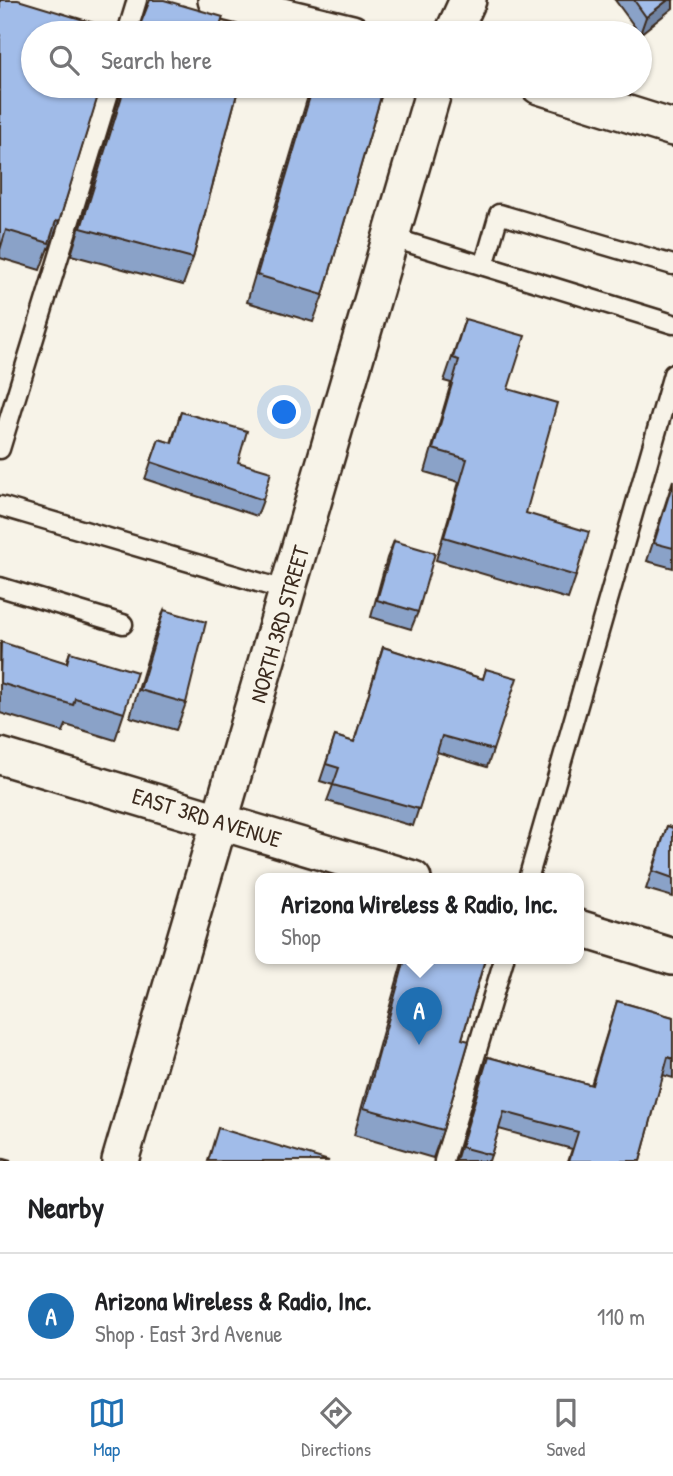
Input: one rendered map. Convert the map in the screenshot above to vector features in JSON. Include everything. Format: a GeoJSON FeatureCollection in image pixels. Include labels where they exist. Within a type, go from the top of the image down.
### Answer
{"type":"FeatureCollection","features":[{"type":"Feature","properties":{"kind":"street"},"geometry":{"type":"LineString","coordinates":[[216,0],[303,21]]}},
{"type":"Feature","properties":{"kind":"street"},"geometry":{"type":"LineString","coordinates":[[458,21],[468,0]]}},
{"type":"Feature","properties":{"kind":"street","name":"NORTH 3RD STREET"},"geometry":{"type":"LineString","coordinates":[[120,1161],[222,821],[431,98]]}},
{"type":"Feature","properties":{"kind":"street"},"geometry":{"type":"LineString","coordinates":[[577,98],[673,128]]}},
{"type":"Feature","properties":{"kind":"street","name":"EAST 3RD AVENUE"},"geometry":{"type":"LineString","coordinates":[[0,756],[393,873]]}},
{"type":"Feature","properties":{"kind":"street"},"geometry":{"type":"LineString","coordinates":[[584,930],[673,957]]}},
{"type":"Feature","properties":{"kind":"lane"},"geometry":{"type":"LineString","coordinates":[[131,21],[137,0]]}},
{"type":"Feature","properties":{"kind":"lane"},"geometry":{"type":"LineString","coordinates":[[0,450],[107,98]]}},
{"type":"Feature","properties":{"kind":"lane"},"geometry":{"type":"LineString","coordinates":[[484,266],[499,214],[673,265]]}},
{"type":"Feature","properties":{"kind":"lane"},"geometry":{"type":"LineString","coordinates":[[390,237],[673,324]]}},
{"type":"Feature","properties":{"kind":"lane"},"geometry":{"type":"LineString","coordinates":[[529,873],[673,374]]}},
{"type":"Feature","properties":{"kind":"lane"},"geometry":{"type":"LineString","coordinates":[[0,506],[288,592]]}},
{"type":"Feature","properties":{"kind":"lane"},"geometry":{"type":"LineString","coordinates":[[0,587],[123,624]]}},
{"type":"Feature","properties":{"kind":"lane"},"geometry":{"type":"LineString","coordinates":[[444,1161],[503,964]]}},
{"type":"Feature","properties":{"kind":"building"},"geometry":{"type":"Polygon","coordinates":[[[0,0],[18,0],[87,21],[21,21],[21,98],[97,98],[59,222],[56,221],[49,243],[6,230],[0,250],[0,0]]]}},
{"type":"Feature","properties":{"kind":"building"},"geometry":{"type":"Polygon","coordinates":[[[150,0],[164,0],[223,17],[222,21],[142,21],[150,0]]]}},
{"type":"Feature","properties":{"kind":"building"},"geometry":{"type":"Polygon","coordinates":[[[634,0],[668,0],[646,17],[634,0]]]}},
{"type":"Feature","properties":{"kind":"building"},"geometry":{"type":"Polygon","coordinates":[[[121,98],[236,98],[193,258],[81,228],[121,98]]]}},
{"type":"Feature","properties":{"kind":"building"},"geometry":{"type":"Polygon","coordinates":[[[309,98],[380,98],[323,295],[257,275],[309,98]]]}},
{"type":"Feature","properties":{"kind":"building"},"geometry":{"type":"Polygon","coordinates":[[[465,319],[525,336],[508,389],[557,403],[526,513],[589,532],[576,576],[444,537],[467,459],[433,449],[459,360],[453,358],[465,319]]]}},
{"type":"Feature","properties":{"kind":"building"},"geometry":{"type":"Polygon","coordinates":[[[181,412],[247,431],[238,462],[271,472],[263,500],[151,462],[159,439],[172,443],[181,412]]]}},
{"type":"Feature","properties":{"kind":"building"},"geometry":{"type":"Polygon","coordinates":[[[673,482],[673,548],[654,543],[673,482]]]}},
{"type":"Feature","properties":{"kind":"building"},"geometry":{"type":"Polygon","coordinates":[[[394,541],[435,553],[418,612],[377,600],[394,541]]]}},
{"type":"Feature","properties":{"kind":"building"},"geometry":{"type":"Polygon","coordinates":[[[164,610],[206,622],[186,703],[140,690],[164,610]]]}},
{"type":"Feature","properties":{"kind":"building"},"geometry":{"type":"Polygon","coordinates":[[[1,642],[67,663],[70,652],[137,672],[124,713],[75,698],[73,705],[0,683],[1,642]]]}},
{"type":"Feature","properties":{"kind":"building"},"geometry":{"type":"Polygon","coordinates":[[[383,647],[483,679],[486,669],[517,678],[493,750],[442,736],[419,809],[333,785],[339,768],[326,764],[335,736],[354,742],[383,647]]]}},
{"type":"Feature","properties":{"kind":"building"},"geometry":{"type":"Polygon","coordinates":[[[667,826],[673,828],[673,878],[653,871],[667,826]]]}},
{"type":"Feature","properties":{"kind":"building"},"geometry":{"type":"Polygon","coordinates":[[[404,964],[484,964],[462,1039],[469,1041],[443,1130],[364,1108],[404,964]]]}},
{"type":"Feature","properties":{"kind":"building"},"geometry":{"type":"Polygon","coordinates":[[[617,1001],[673,1017],[673,1059],[668,1057],[640,1161],[569,1161],[578,1132],[504,1112],[491,1155],[461,1147],[488,1057],[592,1085],[617,1001]]]}},
{"type":"Feature","properties":{"kind":"building"},"geometry":{"type":"Polygon","coordinates":[[[218,1128],[329,1161],[208,1161],[218,1128]]]}},
{"type":"Feature","properties":{"kind":"place","name":"Arizona Wireless & Radio, Inc."},"geometry":{"type":"Point","coordinates":[419,1045]}}]}
